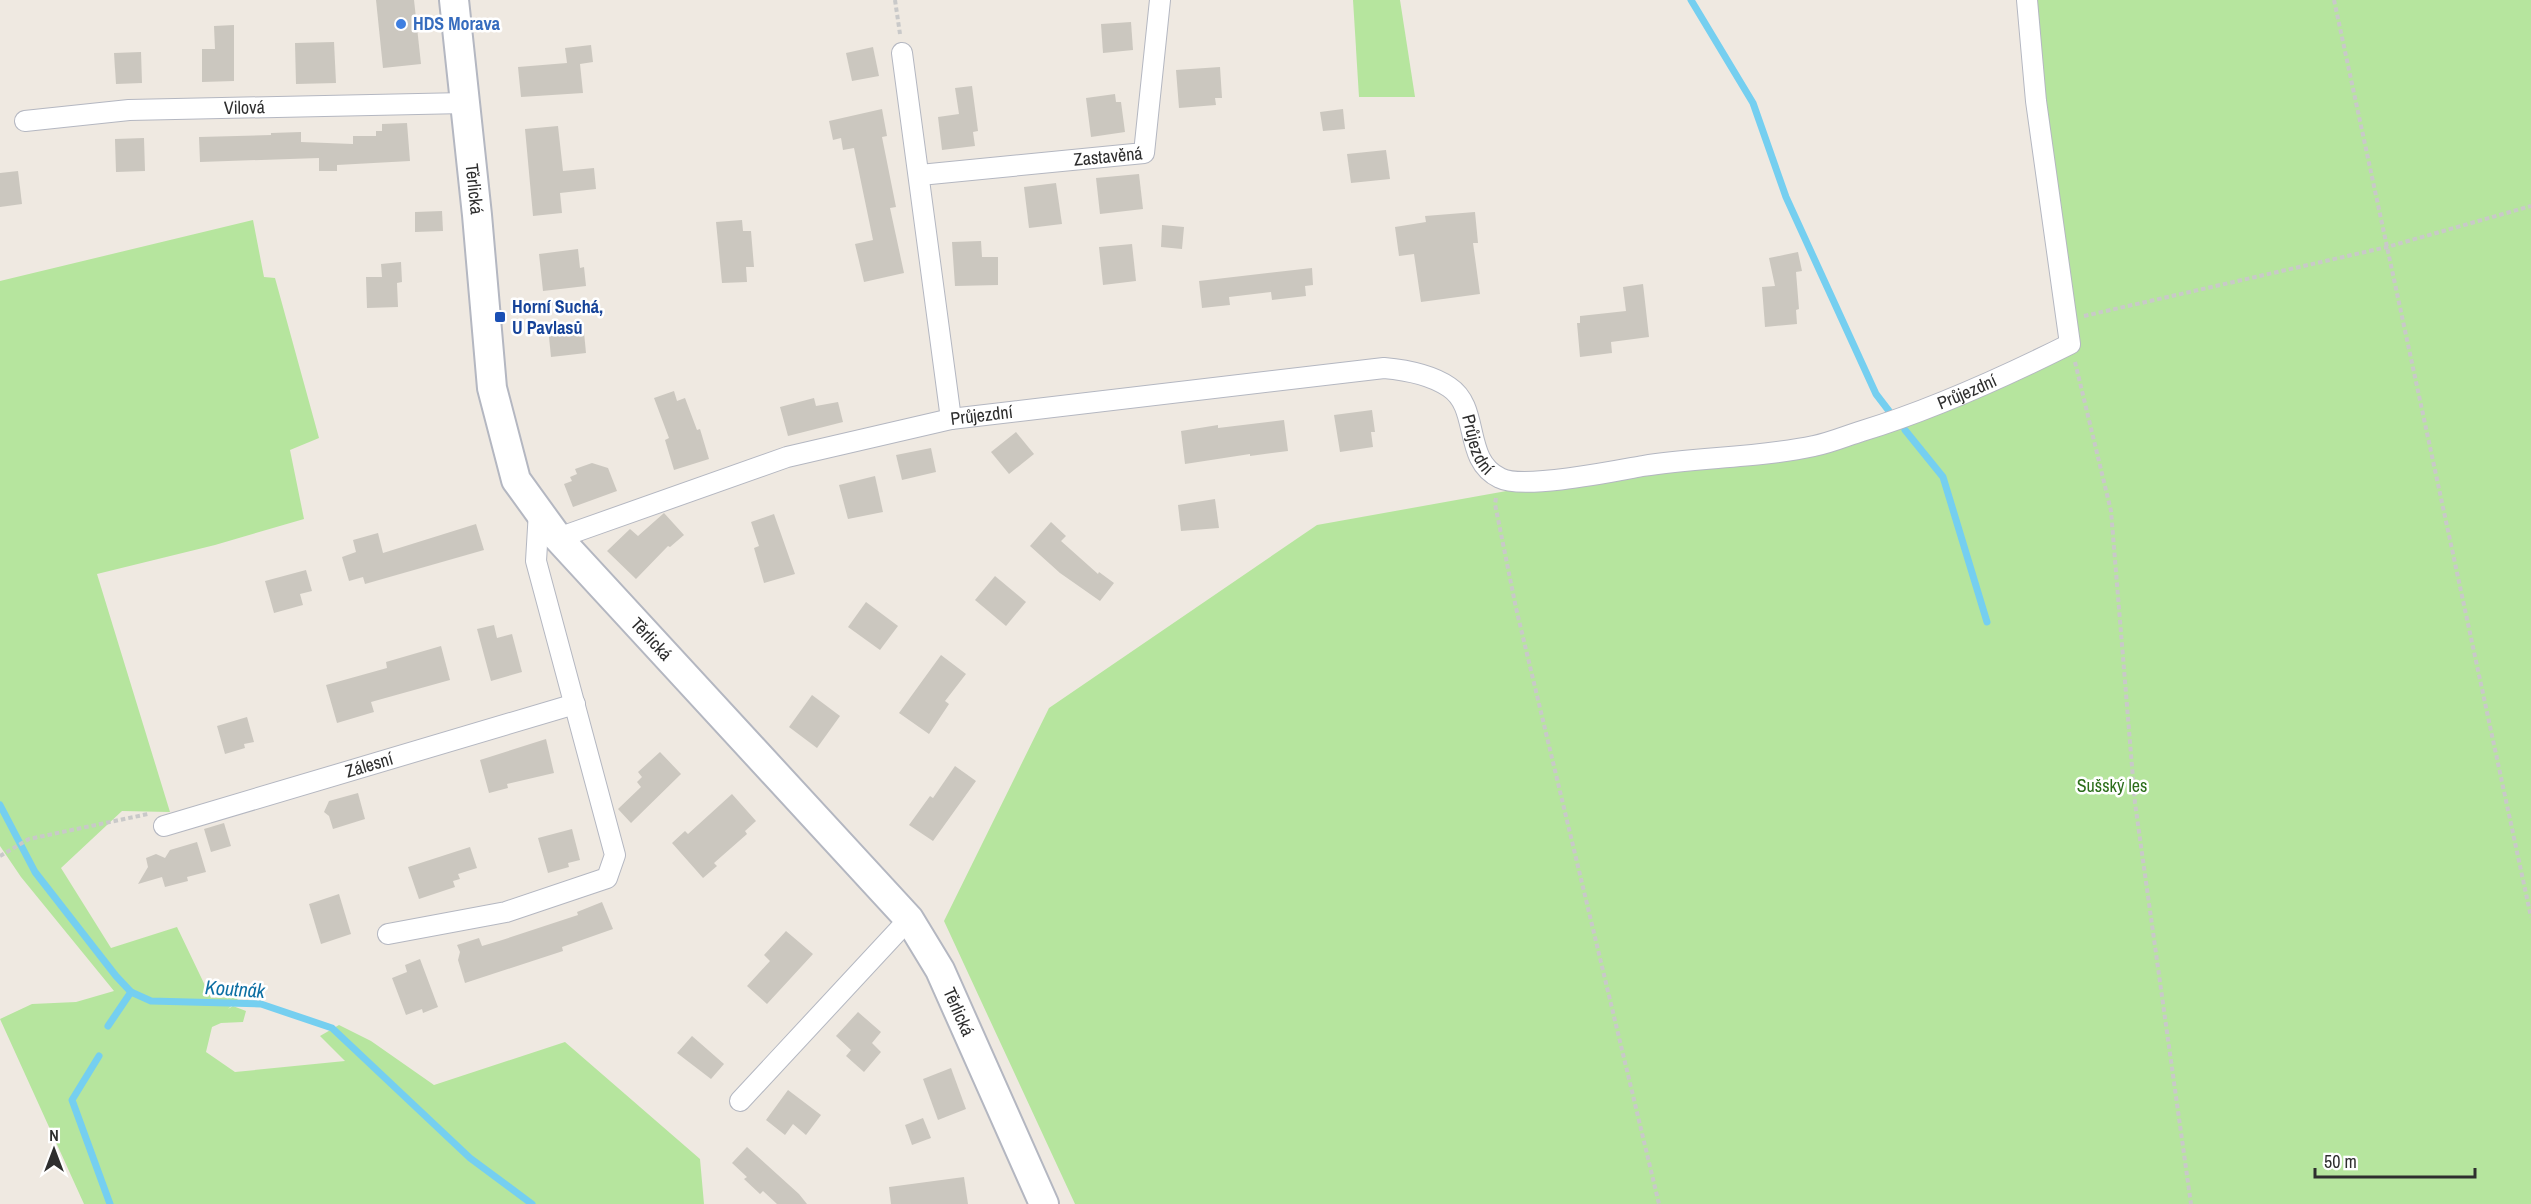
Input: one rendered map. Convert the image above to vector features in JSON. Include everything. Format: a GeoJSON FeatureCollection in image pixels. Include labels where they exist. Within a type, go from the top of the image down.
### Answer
{"type":"FeatureCollection","features":[{"type":"Feature","properties":{"kind":"main road","name":"Těrlická"},"geometry":{"type":"LineString","coordinates":[[454,0],[492,388],[516,480],[558,538],[909,919],[940,970],[1044,1204]]}},
{"type":"Feature","properties":{"kind":"street","name":"Zastavěná"},"geometry":{"type":"LineString","coordinates":[[920,175],[1144,153],[1160,0]]}},
{"type":"Feature","properties":{"kind":"street"},"geometry":{"type":"LineString","coordinates":[[2027,0],[2036,101],[2070,344]]}},
{"type":"Feature","properties":{"kind":"street"},"geometry":{"type":"LineString","coordinates":[[902,53],[951,419]]}},
{"type":"Feature","properties":{"kind":"street","name":"Vilová"},"geometry":{"type":"LineString","coordinates":[[25,121],[129,110],[465,103]]}},
{"type":"Feature","properties":{"kind":"street","name":"Průjezdní"},"geometry":{"type":"LineString","coordinates":[[558,538],[787,457],[951,419],[1384,368],[1407,370],[1433,378],[1451,388],[1462,400],[1467,412],[1473,444],[1483,465],[1500,479],[1521,482],[1590,476],[1646,466],[1814,446],[1911,416],[2002,378],[2070,344]]}},
{"type":"Feature","properties":{"kind":"street"},"geometry":{"type":"LineString","coordinates":[[388,934],[506,912],[608,878],[615,855],[536,561],[539,511]]}},
{"type":"Feature","properties":{"kind":"street","name":"Zálesní"},"geometry":{"type":"LineString","coordinates":[[164,826],[574,704]]}},
{"type":"Feature","properties":{"kind":"street"},"geometry":{"type":"LineString","coordinates":[[740,1101],[909,919]]}},
{"type":"Feature","properties":{"kind":"path"},"geometry":{"type":"LineString","coordinates":[[895,0],[902,53]]}},
{"type":"Feature","properties":{"kind":"path"},"geometry":{"type":"LineString","coordinates":[[2334,0],[2531,917]]}},
{"type":"Feature","properties":{"kind":"path"},"geometry":{"type":"LineString","coordinates":[[2066,320],[2387,247],[2531,206]]}},
{"type":"Feature","properties":{"kind":"path"},"geometry":{"type":"LineString","coordinates":[[2070,344],[2111,511],[2135,803],[2191,1204]]}},
{"type":"Feature","properties":{"kind":"path"},"geometry":{"type":"LineString","coordinates":[[1500,479],[1495,504],[1516,608],[1659,1204]]}},
{"type":"Feature","properties":{"kind":"path"},"geometry":{"type":"LineString","coordinates":[[0,856],[29,839],[160,811],[164,826]]}},
{"type":"Feature","properties":{"kind":"green space"},"geometry":{"type":"Polygon","coordinates":[[[1353,0],[1400,0],[1415,97],[1359,97],[1353,0]]]}},
{"type":"Feature","properties":{"kind":"green space","name":"Sušský les"},"geometry":{"type":"Polygon","coordinates":[[[2032,0],[2531,0],[2531,1204],[1075,1204],[944,921],[1049,708],[1317,525],[1646,466],[1814,446],[2002,378],[2077,327],[2032,0]]]}},
{"type":"Feature","properties":{"kind":"green space"},"geometry":{"type":"Polygon","coordinates":[[[253,220],[264,277],[275,278],[319,438],[290,450],[304,519],[215,545],[97,574],[170,812],[122,811],[61,868],[111,948],[177,927],[211,998],[240,997],[228,1009],[233,1006],[246,1011],[243,1022],[221,1023],[212,1027],[206,1052],[235,1072],[345,1061],[320,1036],[339,1025],[371,1041],[434,1085],[565,1042],[700,1159],[704,1204],[84,1204],[0,1019],[32,1004],[76,1002],[114,991],[21,877],[0,846],[0,281],[253,220]]]}},
{"type":"Feature","properties":{"kind":"building"},"geometry":{"type":"Polygon","coordinates":[[[376,0],[414,0],[421,64],[383,68],[376,0]]]}},
{"type":"Feature","properties":{"kind":"building"},"geometry":{"type":"Polygon","coordinates":[[[1131,22],[1133,50],[1103,53],[1101,24],[1131,22]]]}},
{"type":"Feature","properties":{"kind":"building"},"geometry":{"type":"Polygon","coordinates":[[[234,25],[234,81],[202,82],[202,49],[215,49],[214,26],[234,25]]]}},
{"type":"Feature","properties":{"kind":"building"},"geometry":{"type":"Polygon","coordinates":[[[334,42],[336,83],[296,84],[295,43],[334,42]]]}},
{"type":"Feature","properties":{"kind":"building"},"geometry":{"type":"Polygon","coordinates":[[[591,45],[593,62],[580,64],[583,93],[521,97],[518,67],[567,63],[565,48],[591,45]]]}},
{"type":"Feature","properties":{"kind":"building"},"geometry":{"type":"Polygon","coordinates":[[[873,47],[879,76],[852,81],[846,53],[873,47]]]}},
{"type":"Feature","properties":{"kind":"building"},"geometry":{"type":"Polygon","coordinates":[[[141,52],[142,83],[116,84],[114,53],[141,52]]]}},
{"type":"Feature","properties":{"kind":"building"},"geometry":{"type":"Polygon","coordinates":[[[1220,67],[1222,98],[1215,98],[1216,105],[1179,108],[1176,70],[1220,67]]]}},
{"type":"Feature","properties":{"kind":"building"},"geometry":{"type":"Polygon","coordinates":[[[972,86],[978,131],[973,132],[975,146],[942,150],[938,117],[959,114],[955,88],[972,86]]]}},
{"type":"Feature","properties":{"kind":"building"},"geometry":{"type":"Polygon","coordinates":[[[1115,94],[1116,102],[1121,102],[1125,132],[1091,137],[1086,98],[1115,94]]]}},
{"type":"Feature","properties":{"kind":"building"},"geometry":{"type":"Polygon","coordinates":[[[882,109],[887,136],[882,137],[896,207],[890,208],[904,273],[864,282],[855,244],[873,240],[854,148],[843,150],[841,138],[833,140],[829,121],[882,109]]]}},
{"type":"Feature","properties":{"kind":"building"},"geometry":{"type":"Polygon","coordinates":[[[1343,109],[1345,129],[1323,131],[1320,112],[1343,109]]]}},
{"type":"Feature","properties":{"kind":"building"},"geometry":{"type":"Polygon","coordinates":[[[407,123],[410,161],[337,165],[337,171],[319,171],[319,158],[200,162],[199,137],[301,132],[301,142],[353,144],[353,136],[376,136],[376,131],[382,131],[382,124],[407,123]]]}},
{"type":"Feature","properties":{"kind":"building"},"geometry":{"type":"Polygon","coordinates":[[[558,126],[563,171],[594,168],[596,189],[560,193],[562,213],[533,216],[525,129],[558,126]]]}},
{"type":"Feature","properties":{"kind":"building"},"geometry":{"type":"Polygon","coordinates":[[[144,138],[145,171],[116,172],[115,139],[144,138]]]}},
{"type":"Feature","properties":{"kind":"building"},"geometry":{"type":"Polygon","coordinates":[[[1386,150],[1390,179],[1351,183],[1347,154],[1386,150]]]}},
{"type":"Feature","properties":{"kind":"building"},"geometry":{"type":"Polygon","coordinates":[[[18,171],[22,204],[0,207],[0,173],[18,171]]]}},
{"type":"Feature","properties":{"kind":"building"},"geometry":{"type":"Polygon","coordinates":[[[1139,174],[1143,209],[1100,214],[1096,178],[1139,174]]]}},
{"type":"Feature","properties":{"kind":"building"},"geometry":{"type":"Polygon","coordinates":[[[1056,183],[1062,224],[1029,228],[1024,187],[1056,183]]]}},
{"type":"Feature","properties":{"kind":"building"},"geometry":{"type":"Polygon","coordinates":[[[442,211],[443,231],[415,232],[415,212],[442,211]]]}},
{"type":"Feature","properties":{"kind":"building"},"geometry":{"type":"Polygon","coordinates":[[[1475,212],[1478,243],[1473,243],[1480,294],[1421,302],[1414,254],[1399,256],[1395,227],[1426,222],[1425,216],[1475,212]]]}},
{"type":"Feature","properties":{"kind":"building"},"geometry":{"type":"Polygon","coordinates":[[[742,220],[743,231],[751,231],[754,267],[746,267],[747,282],[722,283],[716,222],[742,220]]]}},
{"type":"Feature","properties":{"kind":"building"},"geometry":{"type":"Polygon","coordinates":[[[1162,225],[1184,227],[1182,249],[1161,247],[1162,225]]]}},
{"type":"Feature","properties":{"kind":"building"},"geometry":{"type":"Polygon","coordinates":[[[981,241],[982,257],[998,257],[998,285],[955,286],[952,242],[981,241]]]}},
{"type":"Feature","properties":{"kind":"building"},"geometry":{"type":"Polygon","coordinates":[[[1132,244],[1136,281],[1103,285],[1099,247],[1132,244]]]}},
{"type":"Feature","properties":{"kind":"building"},"geometry":{"type":"Polygon","coordinates":[[[578,249],[580,268],[584,267],[586,286],[543,291],[539,254],[578,249]]]}},
{"type":"Feature","properties":{"kind":"building"},"geometry":{"type":"Polygon","coordinates":[[[1798,252],[1802,271],[1796,272],[1799,309],[1796,310],[1797,324],[1765,327],[1762,287],[1775,286],[1769,258],[1798,252]]]}},
{"type":"Feature","properties":{"kind":"building"},"geometry":{"type":"Polygon","coordinates":[[[401,262],[402,282],[397,283],[398,307],[367,308],[366,277],[382,277],[381,264],[401,262]]]}},
{"type":"Feature","properties":{"kind":"building"},"geometry":{"type":"Polygon","coordinates":[[[1312,268],[1313,285],[1305,286],[1306,296],[1272,300],[1271,292],[1229,297],[1230,305],[1202,308],[1199,281],[1312,268]]]}},
{"type":"Feature","properties":{"kind":"building"},"geometry":{"type":"Polygon","coordinates":[[[1643,284],[1649,337],[1611,342],[1612,353],[1580,357],[1577,323],[1580,323],[1580,316],[1626,311],[1623,287],[1643,284]]]}},
{"type":"Feature","properties":{"kind":"building"},"geometry":{"type":"Polygon","coordinates":[[[583,322],[586,353],[551,357],[548,327],[583,322]]]}},
{"type":"Feature","properties":{"kind":"building"},"geometry":{"type":"Polygon","coordinates":[[[674,391],[677,401],[685,398],[697,430],[700,429],[709,459],[674,470],[665,440],[669,438],[654,398],[674,391]]]}},
{"type":"Feature","properties":{"kind":"building"},"geometry":{"type":"Polygon","coordinates":[[[814,398],[816,406],[838,402],[843,422],[788,436],[780,407],[814,398]]]}},
{"type":"Feature","properties":{"kind":"building"},"geometry":{"type":"Polygon","coordinates":[[[1372,410],[1375,432],[1371,432],[1373,447],[1340,452],[1334,415],[1372,410]]]}},
{"type":"Feature","properties":{"kind":"building"},"geometry":{"type":"Polygon","coordinates":[[[1284,420],[1288,451],[1185,464],[1181,431],[1218,425],[1218,428],[1284,420]]]}},
{"type":"Feature","properties":{"kind":"building"},"geometry":{"type":"Polygon","coordinates":[[[1016,432],[1034,454],[1009,474],[991,452],[1016,432]]]}},
{"type":"Feature","properties":{"kind":"building"},"geometry":{"type":"Polygon","coordinates":[[[931,448],[936,472],[902,480],[896,455],[931,448]]]}},
{"type":"Feature","properties":{"kind":"building"},"geometry":{"type":"Polygon","coordinates":[[[592,463],[608,468],[617,491],[573,507],[564,484],[572,481],[570,477],[577,474],[575,469],[592,463]]]}},
{"type":"Feature","properties":{"kind":"building"},"geometry":{"type":"Polygon","coordinates":[[[875,476],[883,512],[848,519],[839,485],[875,476]]]}},
{"type":"Feature","properties":{"kind":"building"},"geometry":{"type":"Polygon","coordinates":[[[1215,499],[1219,528],[1181,531],[1178,505],[1215,499]]]}},
{"type":"Feature","properties":{"kind":"building"},"geometry":{"type":"Polygon","coordinates":[[[664,513],[684,535],[670,547],[668,546],[636,579],[607,551],[630,529],[638,536],[664,513]]]}},
{"type":"Feature","properties":{"kind":"building"},"geometry":{"type":"Polygon","coordinates":[[[774,514],[795,574],[764,583],[754,548],[759,546],[751,522],[774,514]]]}},
{"type":"Feature","properties":{"kind":"building"},"geometry":{"type":"Polygon","coordinates":[[[1051,522],[1066,536],[1061,541],[1098,574],[1099,572],[1114,583],[1100,601],[1060,573],[1030,546],[1051,522]]]}},
{"type":"Feature","properties":{"kind":"building"},"geometry":{"type":"Polygon","coordinates":[[[476,524],[484,550],[365,584],[363,577],[349,581],[342,557],[356,552],[353,540],[378,533],[383,553],[476,524]]]}},
{"type":"Feature","properties":{"kind":"building"},"geometry":{"type":"Polygon","coordinates":[[[306,570],[312,591],[300,594],[303,605],[274,613],[265,581],[306,570]]]}},
{"type":"Feature","properties":{"kind":"building"},"geometry":{"type":"Polygon","coordinates":[[[995,576],[1026,602],[1006,626],[975,600],[995,576]]]}},
{"type":"Feature","properties":{"kind":"building"},"geometry":{"type":"Polygon","coordinates":[[[866,602],[898,626],[880,650],[848,627],[866,602]]]}},
{"type":"Feature","properties":{"kind":"building"},"geometry":{"type":"Polygon","coordinates":[[[494,625],[497,638],[512,634],[522,672],[491,681],[477,629],[494,625]]]}},
{"type":"Feature","properties":{"kind":"building"},"geometry":{"type":"Polygon","coordinates":[[[441,646],[450,680],[371,702],[374,712],[337,723],[326,685],[387,668],[386,662],[441,646]]]}},
{"type":"Feature","properties":{"kind":"building"},"geometry":{"type":"Polygon","coordinates":[[[941,655],[966,674],[945,701],[949,704],[929,734],[899,713],[941,655]]]}},
{"type":"Feature","properties":{"kind":"building"},"geometry":{"type":"Polygon","coordinates":[[[812,695],[840,716],[817,748],[789,727],[812,695]]]}},
{"type":"Feature","properties":{"kind":"building"},"geometry":{"type":"Polygon","coordinates":[[[247,717],[254,742],[244,744],[245,748],[225,754],[217,726],[247,717]]]}},
{"type":"Feature","properties":{"kind":"building"},"geometry":{"type":"Polygon","coordinates":[[[546,739],[554,773],[507,784],[508,788],[489,793],[480,760],[546,739]]]}},
{"type":"Feature","properties":{"kind":"building"},"geometry":{"type":"Polygon","coordinates":[[[660,752],[681,774],[631,823],[618,809],[641,787],[637,782],[642,777],[638,772],[660,752]]]}},
{"type":"Feature","properties":{"kind":"building"},"geometry":{"type":"Polygon","coordinates":[[[955,766],[976,781],[933,841],[909,825],[930,796],[933,798],[955,766]]]}},
{"type":"Feature","properties":{"kind":"building"},"geometry":{"type":"Polygon","coordinates":[[[358,793],[365,819],[333,829],[329,816],[324,812],[329,801],[358,793]]]}},
{"type":"Feature","properties":{"kind":"building"},"geometry":{"type":"Polygon","coordinates":[[[732,794],[756,821],[745,831],[747,834],[714,863],[717,866],[703,878],[672,843],[685,831],[688,834],[732,794]]]}},
{"type":"Feature","properties":{"kind":"building"},"geometry":{"type":"Polygon","coordinates":[[[224,823],[231,846],[211,852],[204,829],[224,823]]]}},
{"type":"Feature","properties":{"kind":"building"},"geometry":{"type":"Polygon","coordinates":[[[572,829],[580,860],[568,863],[569,867],[548,873],[538,838],[572,829]]]}},
{"type":"Feature","properties":{"kind":"building"},"geometry":{"type":"Polygon","coordinates":[[[197,842],[206,872],[187,877],[188,881],[165,887],[162,877],[138,884],[148,867],[146,858],[156,854],[165,858],[170,850],[197,842]]]}},
{"type":"Feature","properties":{"kind":"building"},"geometry":{"type":"Polygon","coordinates":[[[470,847],[477,868],[458,874],[460,879],[453,881],[455,887],[419,899],[408,867],[470,847]]]}},
{"type":"Feature","properties":{"kind":"building"},"geometry":{"type":"Polygon","coordinates":[[[339,894],[351,934],[321,944],[309,904],[339,894]]]}},
{"type":"Feature","properties":{"kind":"building"},"geometry":{"type":"Polygon","coordinates":[[[602,902],[613,929],[562,947],[563,951],[465,983],[458,960],[460,952],[457,945],[479,938],[482,946],[499,941],[578,915],[577,912],[602,902]]]}},
{"type":"Feature","properties":{"kind":"building"},"geometry":{"type":"Polygon","coordinates":[[[786,931],[813,954],[767,1004],[747,986],[770,961],[764,955],[786,931]]]}},
{"type":"Feature","properties":{"kind":"building"},"geometry":{"type":"Polygon","coordinates":[[[420,959],[438,1007],[423,1013],[422,1009],[406,1015],[392,978],[407,972],[405,965],[420,959]]]}},
{"type":"Feature","properties":{"kind":"building"},"geometry":{"type":"Polygon","coordinates":[[[858,1012],[881,1032],[872,1043],[881,1052],[864,1072],[846,1056],[851,1050],[836,1036],[858,1012]]]}},
{"type":"Feature","properties":{"kind":"building"},"geometry":{"type":"Polygon","coordinates":[[[692,1036],[724,1064],[711,1079],[677,1053],[692,1036]]]}},
{"type":"Feature","properties":{"kind":"building"},"geometry":{"type":"Polygon","coordinates":[[[951,1068],[966,1109],[938,1120],[923,1079],[951,1068]]]}},
{"type":"Feature","properties":{"kind":"building"},"geometry":{"type":"Polygon","coordinates":[[[788,1090],[821,1115],[806,1135],[793,1124],[785,1135],[766,1120],[788,1090]]]}},
{"type":"Feature","properties":{"kind":"building"},"geometry":{"type":"Polygon","coordinates":[[[923,1118],[931,1138],[912,1145],[905,1125],[923,1118]]]}},
{"type":"Feature","properties":{"kind":"building"},"geometry":{"type":"Polygon","coordinates":[[[747,1147],[807,1204],[777,1204],[763,1191],[760,1194],[744,1179],[747,1177],[732,1163],[747,1147]]]}},
{"type":"Feature","properties":{"kind":"building"},"geometry":{"type":"Polygon","coordinates":[[[964,1177],[968,1204],[891,1204],[889,1187],[964,1177]]]}},
{"type":"Feature","properties":{"kind":"waterway"},"geometry":{"type":"LineString","coordinates":[[1691,0],[1753,103],[1786,197],[1876,394],[1889,411]]}},
{"type":"Feature","properties":{"kind":"waterway"},"geometry":{"type":"LineString","coordinates":[[1905,430],[1943,477],[1987,622]]}},
{"type":"Feature","properties":{"kind":"waterway","name":"Koutnák"},"geometry":{"type":"LineString","coordinates":[[0,805],[35,872],[131,992],[151,1001],[261,1004],[332,1028],[470,1158],[532,1204]]}},
{"type":"Feature","properties":{"kind":"waterway"},"geometry":{"type":"LineString","coordinates":[[108,1026],[131,992]]}},
{"type":"Feature","properties":{"kind":"waterway"},"geometry":{"type":"LineString","coordinates":[[99,1056],[72,1100],[110,1204]]}},
{"type":"Feature","properties":{"kind":"place","name":"HDS Morava"},"geometry":{"type":"Point","coordinates":[401,24]}},
{"type":"Feature","properties":{"kind":"place","name":"Horní Suchá, U Pavlasů"},"geometry":{"type":"Point","coordinates":[500,317]}}]}
